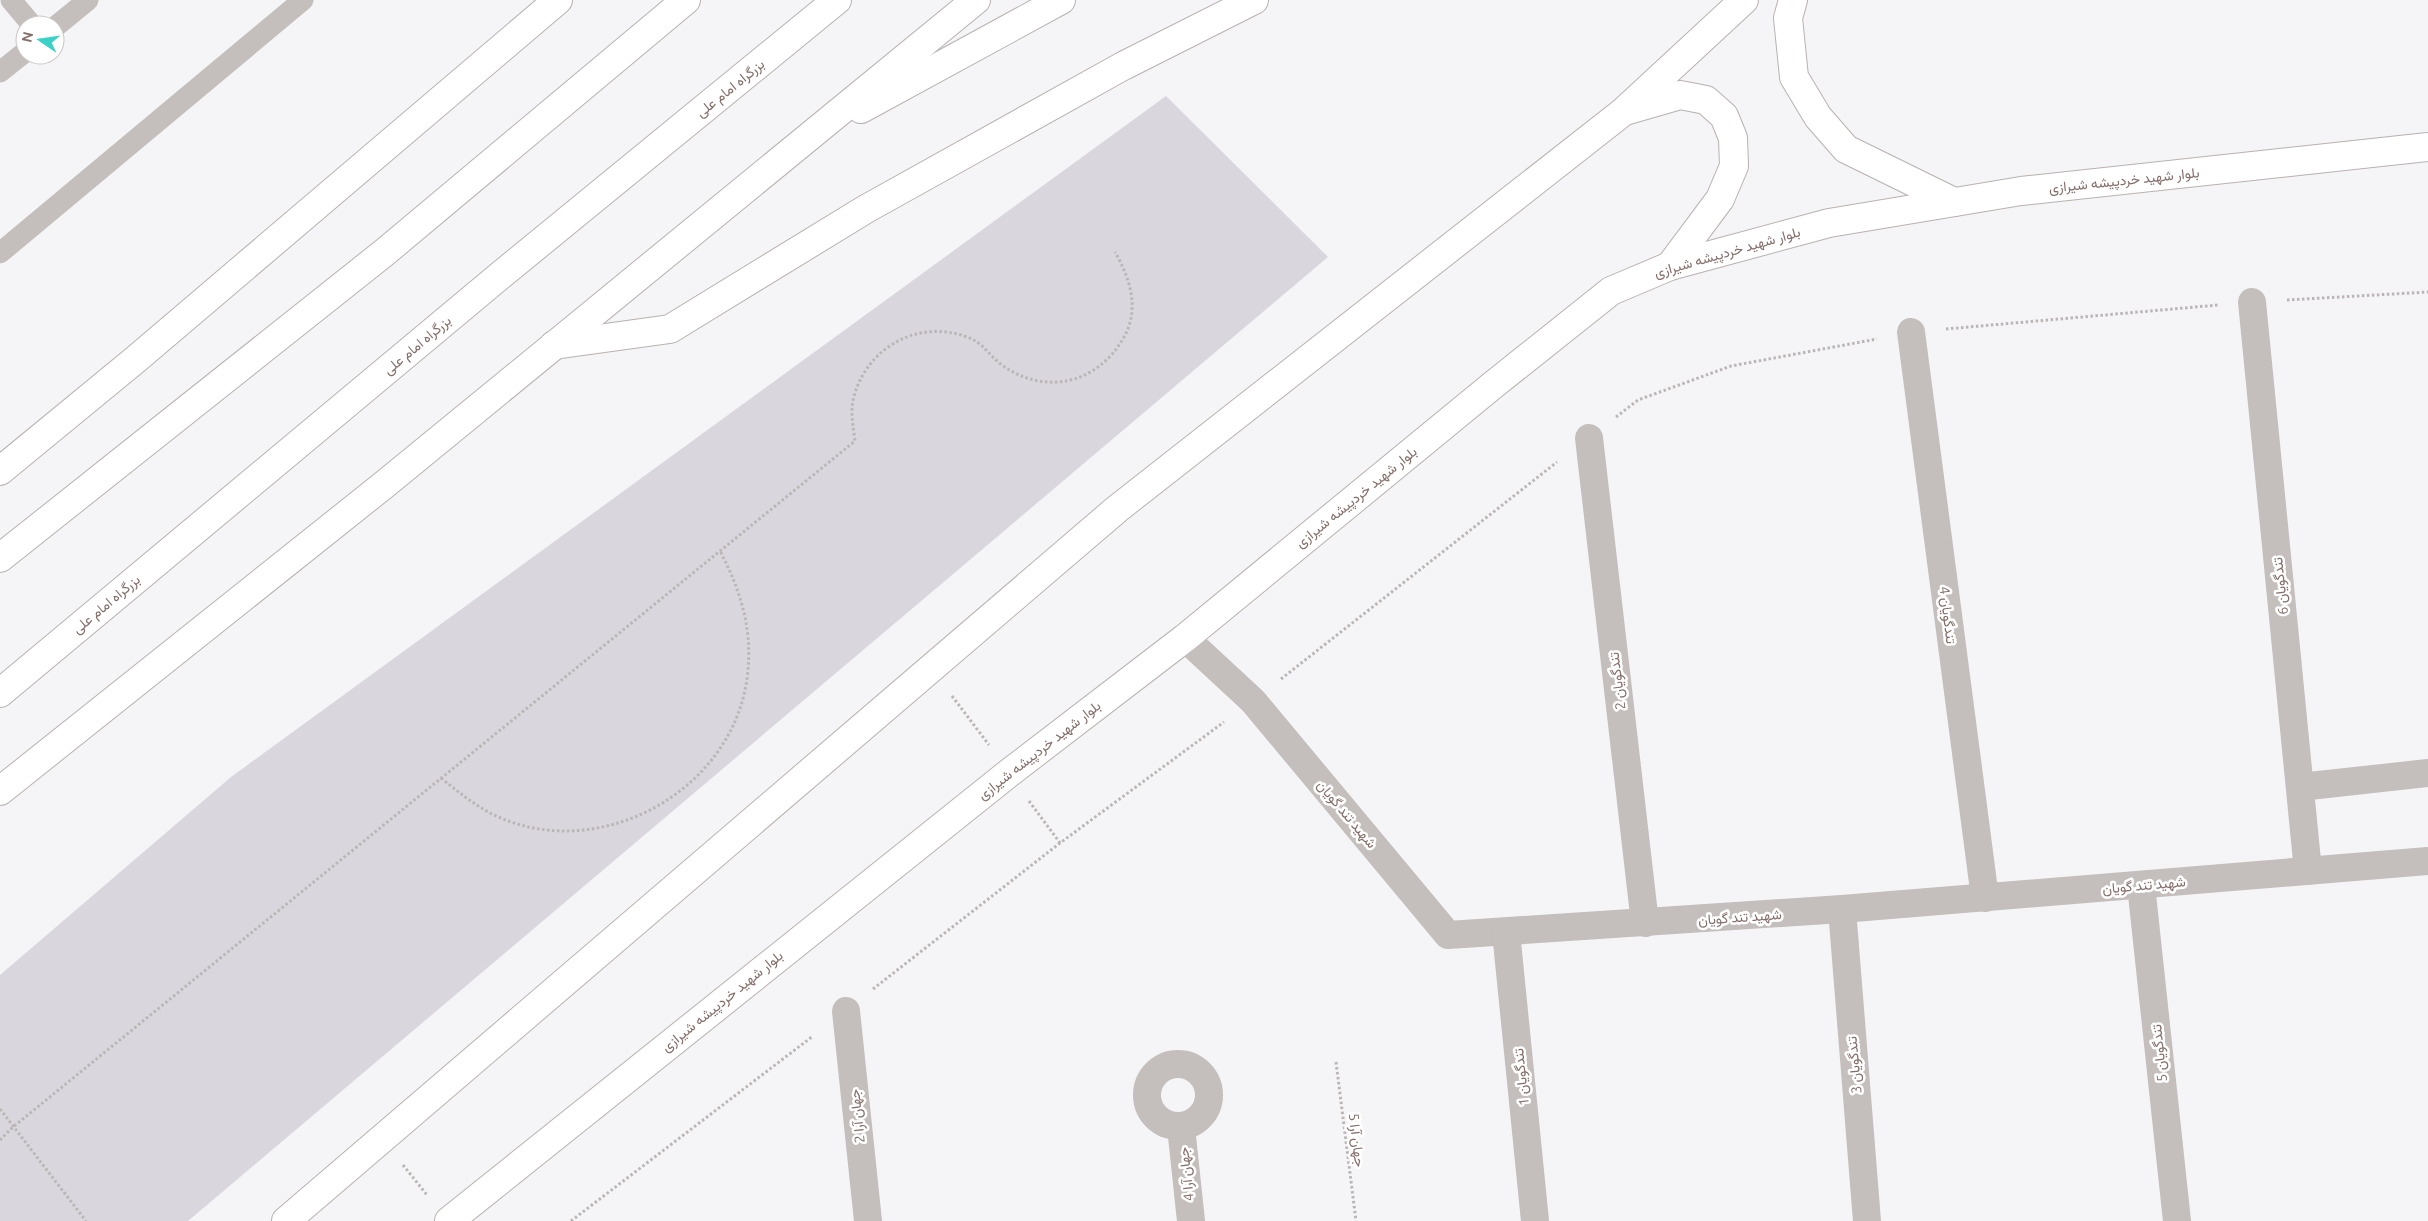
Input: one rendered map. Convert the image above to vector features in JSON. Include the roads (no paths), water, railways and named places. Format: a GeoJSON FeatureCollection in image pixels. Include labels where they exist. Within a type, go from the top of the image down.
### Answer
{"type":"FeatureCollection","features":[{"type":"Feature","properties":{"kind":"main road"},"geometry":{"type":"LineString","coordinates":[[0,471],[558,0]]}},
{"type":"Feature","properties":{"kind":"main road"},"geometry":{"type":"LineString","coordinates":[[0,558],[385,252],[686,0]]}},
{"type":"Feature","properties":{"kind":"main road","name":"بزرگراه امام علی"},"geometry":{"type":"LineString","coordinates":[[0,693],[510,268],[837,0]]}},
{"type":"Feature","properties":{"kind":"main road"},"geometry":{"type":"LineString","coordinates":[[0,791],[385,484],[976,0]]}},
{"type":"Feature","properties":{"kind":"main road"},"geometry":{"type":"LineString","coordinates":[[803,141],[1061,0]]}},
{"type":"Feature","properties":{"kind":"main road"},"geometry":{"type":"LineString","coordinates":[[554,345],[670,329],[866,209],[1123,66],[1254,0]]}},
{"type":"Feature","properties":{"kind":"main road"},"geometry":{"type":"LineString","coordinates":[[286,1221],[1117,509],[1623,112],[1744,0]]}},
{"type":"Feature","properties":{"kind":"main road"},"geometry":{"type":"LineString","coordinates":[[1793,0],[1788,18],[1794,76],[1818,117],[1846,149],[1954,202]]}},
{"type":"Feature","properties":{"kind":"main road"},"geometry":{"type":"LineString","coordinates":[[1623,112],[1680,95],[1706,100],[1724,116],[1733,138],[1734,166],[1720,199],[1670,266]]}},
{"type":"Feature","properties":{"kind":"main road","name":"بلوار شهید خردپیشه شیرازی"},"geometry":{"type":"LineString","coordinates":[[449,1221],[1001,779],[1185,638],[1493,384],[1611,291],[1670,266],[1829,223],[2021,192],[2428,147]]}},
{"type":"Feature","properties":{"kind":"main road"},"geometry":{"type":"LineString","coordinates":[[0,456],[64,418]]}},
{"type":"Feature","properties":{"kind":"street","name":"تندگویان 6"},"geometry":{"type":"LineString","coordinates":[[2252,302],[2308,871]]}},
{"type":"Feature","properties":{"kind":"street","name":"تندگویان 4"},"geometry":{"type":"LineString","coordinates":[[1911,332],[1985,898]]}},
{"type":"Feature","properties":{"kind":"street","name":"تندگویان 2"},"geometry":{"type":"LineString","coordinates":[[1589,438],[1645,923]]}},
{"type":"Feature","properties":{"kind":"street","name":"شهید تند گویان"},"geometry":{"type":"LineString","coordinates":[[1185,638],[1253,701],[1448,935],[1842,909],[2428,861]]}},
{"type":"Feature","properties":{"kind":"street"},"geometry":{"type":"LineString","coordinates":[[2300,787],[2428,774]]}},
{"type":"Feature","properties":{"kind":"street","name":"تندگویان 5"},"geometry":{"type":"LineString","coordinates":[[2141,885],[2177,1221]]}},
{"type":"Feature","properties":{"kind":"street","name":"تندگویان 3"},"geometry":{"type":"LineString","coordinates":[[1842,909],[1867,1221]]}},
{"type":"Feature","properties":{"kind":"street","name":"تندگویان 1"},"geometry":{"type":"LineString","coordinates":[[1506,932],[1535,1221]]}},
{"type":"Feature","properties":{"kind":"street","name":"جهان آرا 2"},"geometry":{"type":"LineString","coordinates":[[846,1011],[868,1221]]}},
{"type":"Feature","properties":{"kind":"street","name":"جهان آرا 4"},"geometry":{"type":"LineString","coordinates":[[1181,1127],[1191,1221]]}},
{"type":"Feature","properties":{"kind":"lane"},"geometry":{"type":"LineString","coordinates":[[11,0],[24,15]]}},
{"type":"Feature","properties":{"kind":"lane"},"geometry":{"type":"LineString","coordinates":[[65,19],[88,0]]}},
{"type":"Feature","properties":{"kind":"lane"},"geometry":{"type":"LineString","coordinates":[[0,253],[303,0]]}},
{"type":"Feature","properties":{"kind":"lane"},"geometry":{"type":"LineString","coordinates":[[0,72],[15,60]]}},
{"type":"Feature","properties":{"kind":"lane"},"geometry":{"type":"LineString","coordinates":[[0,240],[27,230]]}}]}
